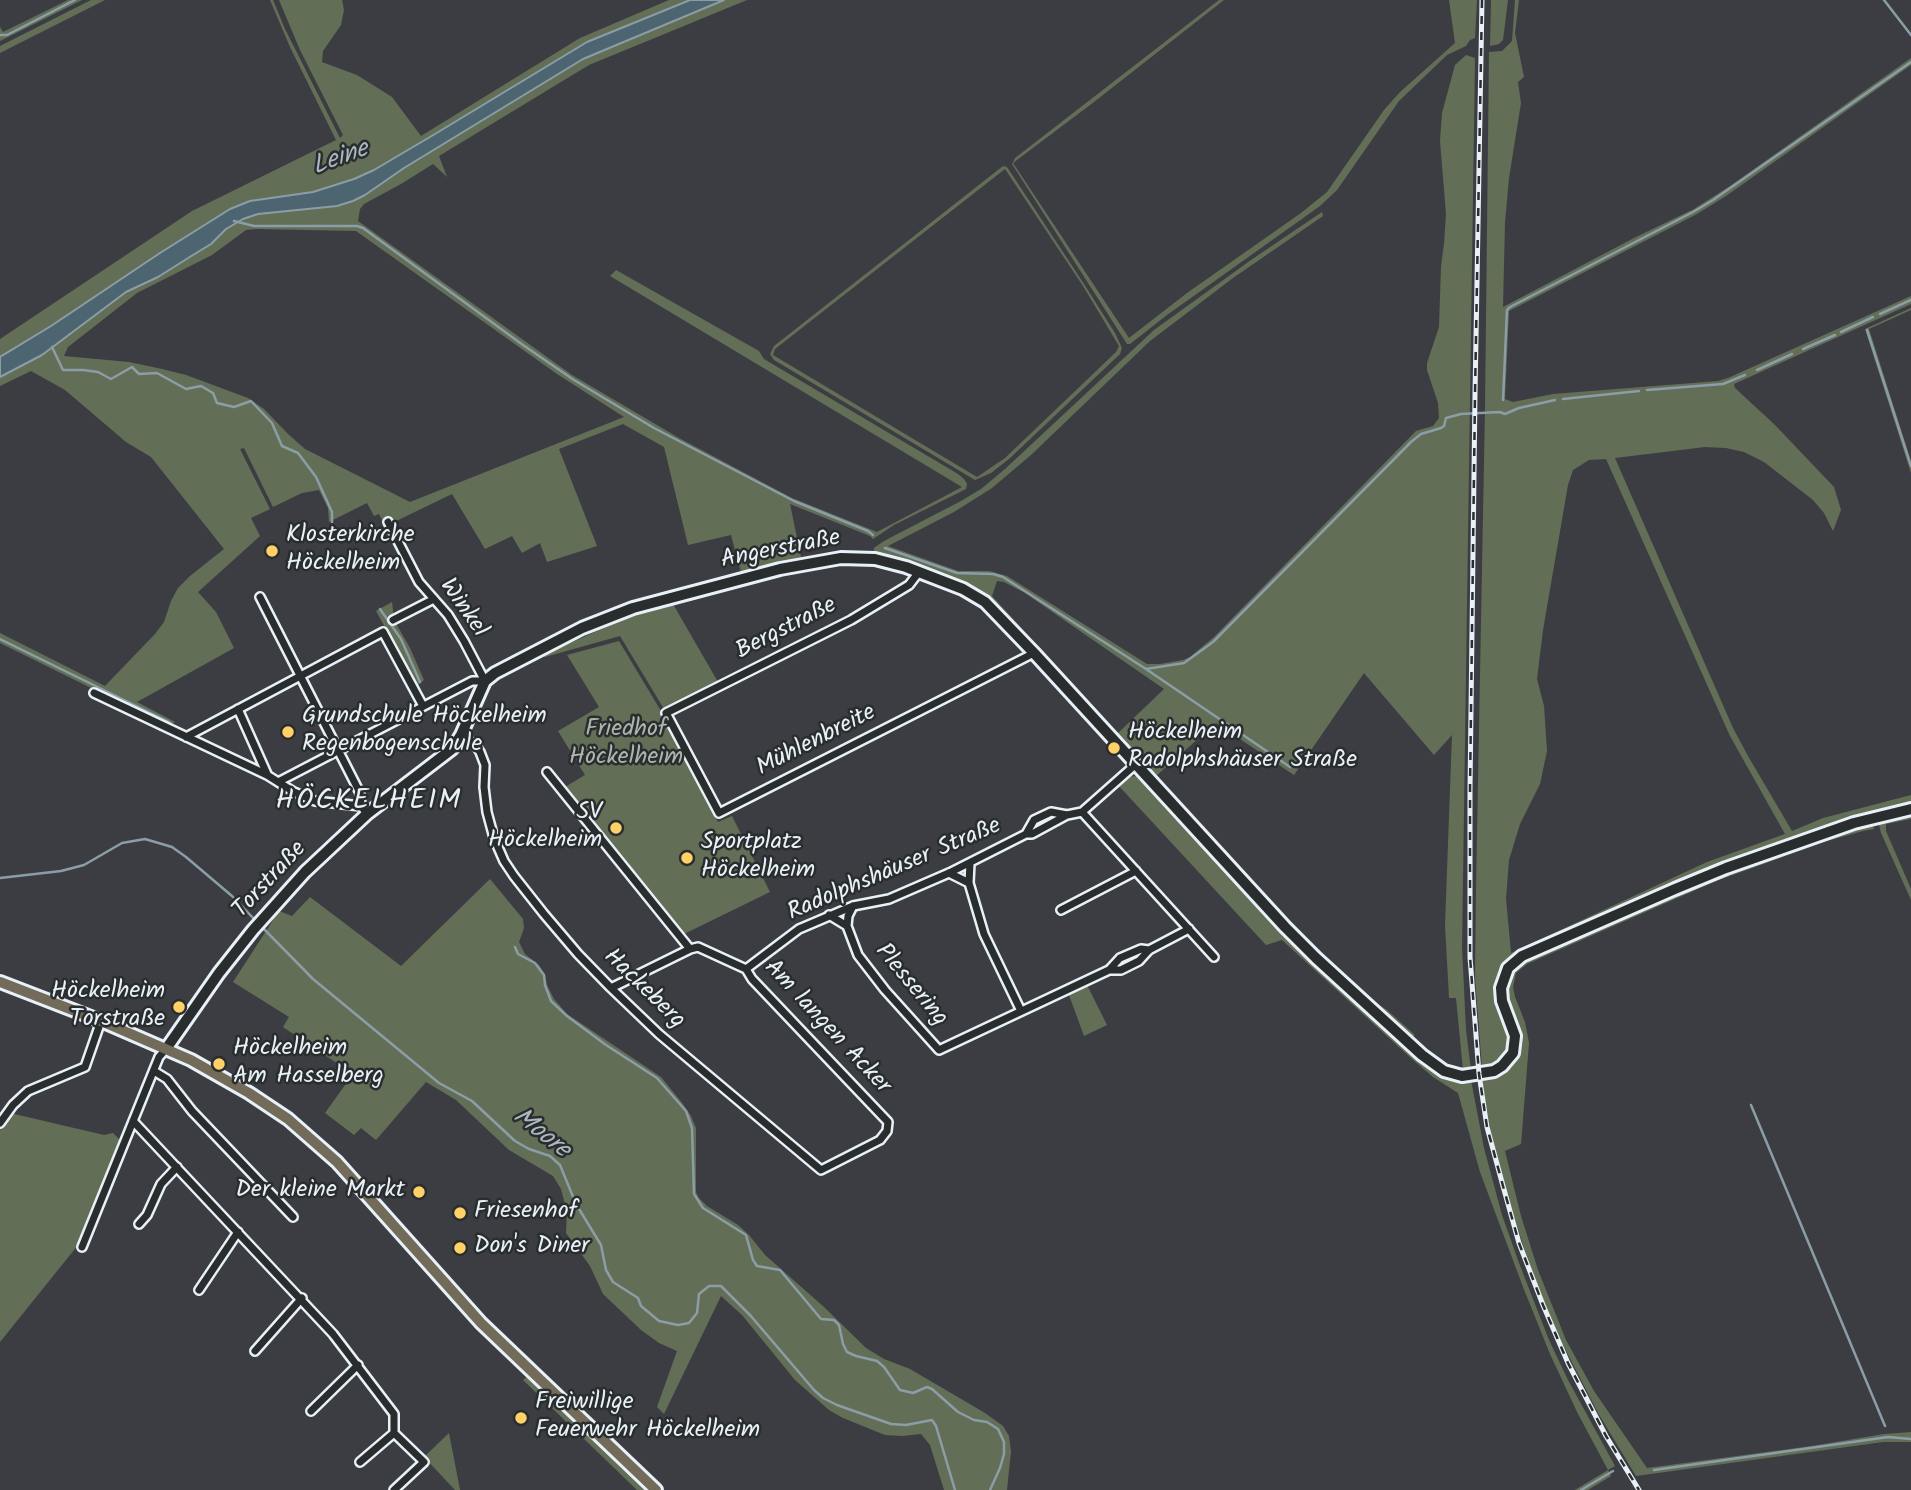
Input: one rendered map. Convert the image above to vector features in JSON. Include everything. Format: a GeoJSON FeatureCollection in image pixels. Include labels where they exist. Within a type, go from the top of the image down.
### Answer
{"type":"FeatureCollection","features":[{"type":"Feature","properties":{"kind":"main road"},"geometry":{"type":"LineString","coordinates":[[0,982],[191,1060],[288,1119],[365,1191],[481,1323],[656,1490]]}},
{"type":"Feature","properties":{"kind":"street","name":"Winkel"},"geometry":{"type":"LineString","coordinates":[[388,522],[419,582],[448,615],[485,681]]}},
{"type":"Feature","properties":{"kind":"street","name":"Angerstraße"},"geometry":{"type":"LineString","coordinates":[[485,681],[526,656],[582,628],[633,608],[780,569],[841,558],[875,559],[963,589],[985,602],[1034,653],[1316,958],[1422,1055],[1444,1071],[1462,1076],[1494,1071],[1513,1053],[1515,1036],[1502,1001],[1501,988],[1508,968],[1522,957],[1726,868],[1854,823],[1911,809]]}},
{"type":"Feature","properties":{"kind":"street","name":"Bergstraße"},"geometry":{"type":"LineString","coordinates":[[666,713],[851,620],[909,585],[919,572]]}},
{"type":"Feature","properties":{"kind":"street"},"geometry":{"type":"LineString","coordinates":[[94,692],[267,775],[294,792],[315,801],[364,810],[360,793],[260,597]]}},
{"type":"Feature","properties":{"kind":"street"},"geometry":{"type":"LineString","coordinates":[[393,620],[434,599]]}},
{"type":"Feature","properties":{"kind":"street"},"geometry":{"type":"LineString","coordinates":[[186,737],[383,632],[423,706]]}},
{"type":"Feature","properties":{"kind":"street","name":"Mühlenbreite"},"geometry":{"type":"LineString","coordinates":[[666,713],[719,813],[1034,653]]}},
{"type":"Feature","properties":{"kind":"street"},"geometry":{"type":"LineString","coordinates":[[278,782],[471,681],[485,681],[461,735]]}},
{"type":"Feature","properties":{"kind":"street"},"geometry":{"type":"LineString","coordinates":[[238,709],[267,775]]}},
{"type":"Feature","properties":{"kind":"street","name":"Torstraße"},"geometry":{"type":"LineString","coordinates":[[166,1049],[219,973],[262,919],[305,872],[364,810],[440,760],[452,749],[461,735]]}},
{"type":"Feature","properties":{"kind":"street","name":"Hackeberg"},"geometry":{"type":"LineString","coordinates":[[461,735],[476,746],[483,757],[486,812],[504,861],[544,914],[611,988],[659,1034],[821,1170],[880,1140],[887,1131]]}},
{"type":"Feature","properties":{"kind":"street"},"geometry":{"type":"LineString","coordinates":[[1135,765],[1082,812],[1214,957]]}},
{"type":"Feature","properties":{"kind":"street"},"geometry":{"type":"LineString","coordinates":[[547,772],[690,949],[611,988]]}},
{"type":"Feature","properties":{"kind":"street","name":"Radolphshäuser Straße"},"geometry":{"type":"LineString","coordinates":[[746,970],[799,929],[853,906],[889,899],[949,873],[1026,834],[1034,820],[1051,812],[1067,815],[1082,812]]}},
{"type":"Feature","properties":{"kind":"street"},"geometry":{"type":"LineString","coordinates":[[970,863],[969,883],[984,934],[1021,1011],[1109,970],[1121,970],[1139,961],[1149,950],[1189,929]]}},
{"type":"Feature","properties":{"kind":"street"},"geometry":{"type":"LineString","coordinates":[[1061,910],[1136,871]]}},
{"type":"Feature","properties":{"kind":"street"},"geometry":{"type":"LineString","coordinates":[[949,873],[969,883]]}},
{"type":"Feature","properties":{"kind":"street","name":"Plessering"},"geometry":{"type":"LineString","coordinates":[[853,906],[847,926],[858,955],[878,982],[939,1050],[1021,1011]]}},
{"type":"Feature","properties":{"kind":"street","name":"Plessering"},"geometry":{"type":"LineString","coordinates":[[829,915],[847,926]]}},
{"type":"Feature","properties":{"kind":"street","name":"Am langen Acker"},"geometry":{"type":"LineString","coordinates":[[690,949],[698,947],[746,970],[888,1122],[887,1131]]}},
{"type":"Feature","properties":{"kind":"street"},"geometry":{"type":"LineString","coordinates":[[0,1123],[13,1105],[29,1091],[85,1067],[101,1021]]}},
{"type":"Feature","properties":{"kind":"street"},"geometry":{"type":"LineString","coordinates":[[82,1247],[159,1056],[166,1049]]}},
{"type":"Feature","properties":{"kind":"street"},"geometry":{"type":"LineString","coordinates":[[154,1071],[167,1079],[192,1111],[293,1217]]}},
{"type":"Feature","properties":{"kind":"street"},"geometry":{"type":"LineString","coordinates":[[133,1121],[302,1298],[358,1365],[394,1414],[394,1433],[424,1462],[394,1490]]}},
{"type":"Feature","properties":{"kind":"street"},"geometry":{"type":"LineString","coordinates":[[139,1224],[147,1215],[161,1184],[177,1167]]}},
{"type":"Feature","properties":{"kind":"street"},"geometry":{"type":"LineString","coordinates":[[199,1290],[238,1232]]}},
{"type":"Feature","properties":{"kind":"street"},"geometry":{"type":"LineString","coordinates":[[255,1350],[302,1298]]}},
{"type":"Feature","properties":{"kind":"street"},"geometry":{"type":"LineString","coordinates":[[311,1411],[358,1365]]}},
{"type":"Feature","properties":{"kind":"street"},"geometry":{"type":"LineString","coordinates":[[360,1462],[394,1433]]}},
{"type":"Feature","properties":{"kind":"green space"},"geometry":{"type":"Polygon","coordinates":[[[68,0],[82,0],[0,41],[0,27],[3,32],[68,0]]]}},
{"type":"Feature","properties":{"kind":"green space"},"geometry":{"type":"Polygon","coordinates":[[[91,0],[105,0],[0,53],[0,46],[91,0]]]}},
{"type":"Feature","properties":{"kind":"green space"},"geometry":{"type":"Polygon","coordinates":[[[270,0],[273,0],[340,138],[343,135],[300,50],[279,0],[342,0],[344,10],[341,25],[323,51],[322,62],[357,75],[392,97],[421,136],[580,38],[669,0],[690,0],[587,42],[374,170],[313,192],[250,201],[230,209],[0,357],[0,339],[192,211],[336,140],[270,0]]]}},
{"type":"Feature","properties":{"kind":"green space"},"geometry":{"type":"Polygon","coordinates":[[[724,0],[747,0],[589,65],[439,156],[447,177],[433,164],[364,204],[360,209],[358,221],[572,375],[679,438],[792,498],[877,532],[962,487],[610,276],[616,270],[759,351],[764,359],[958,474],[967,484],[966,489],[894,525],[873,539],[790,504],[801,557],[741,572],[731,535],[688,545],[664,447],[623,424],[559,449],[597,546],[547,562],[540,543],[522,553],[512,536],[485,549],[452,494],[392,523],[389,518],[382,520],[379,514],[374,516],[367,503],[329,522],[328,508],[319,490],[302,493],[273,507],[244,448],[240,449],[270,509],[251,518],[260,536],[198,592],[216,612],[234,648],[137,702],[175,722],[168,726],[0,643],[0,633],[105,686],[164,622],[178,588],[224,549],[151,457],[126,442],[65,390],[31,371],[0,386],[0,377],[42,355],[126,292],[211,244],[226,229],[243,218],[337,206],[353,201],[583,59],[724,0]],[[246,230],[212,255],[137,293],[68,347],[64,356],[129,362],[162,369],[248,398],[264,409],[305,449],[410,502],[624,417],[557,374],[356,231],[246,230]]]}},
{"type":"Feature","properties":{"kind":"green space"},"geometry":{"type":"Polygon","coordinates":[[[1219,0],[1224,0],[1013,163],[1129,338],[1327,192],[1384,110],[1400,92],[1455,43],[1449,0],[1477,0],[1475,38],[1466,46],[1447,55],[1399,101],[1337,190],[1320,206],[1127,344],[1012,164],[1015,158],[1219,0]]]}},
{"type":"Feature","properties":{"kind":"green space"},"geometry":{"type":"Polygon","coordinates":[[[1491,0],[1508,0],[1503,40],[1490,46],[1491,0]]]}},
{"type":"Feature","properties":{"kind":"green space"},"geometry":{"type":"Polygon","coordinates":[[[1515,0],[1519,0],[1515,33],[1524,77],[1518,82],[1521,103],[1509,178],[1503,307],[1694,209],[1911,58],[1911,65],[1726,196],[1697,214],[1509,311],[1505,399],[1513,402],[1553,394],[1718,381],[1911,296],[1911,304],[1734,384],[1834,487],[1841,510],[1833,531],[1824,513],[1813,500],[1764,462],[1744,452],[1705,447],[1615,458],[1733,728],[1792,831],[1823,818],[1911,795],[1911,805],[1879,813],[1515,955],[1507,961],[1496,985],[1496,997],[1508,1031],[1509,1046],[1506,1057],[1496,1065],[1482,1068],[1475,977],[1489,52],[1502,51],[1512,41],[1515,0]],[[1606,459],[1589,460],[1573,470],[1568,485],[1543,630],[1537,679],[1544,706],[1547,751],[1540,784],[1520,824],[1509,860],[1506,899],[1511,953],[1707,862],[1785,834],[1730,736],[1606,459]]]}},
{"type":"Feature","properties":{"kind":"green space"},"geometry":{"type":"Polygon","coordinates":[[[1466,55],[1475,58],[1462,947],[1471,1070],[1463,1070],[1456,998],[1449,998],[1445,925],[1452,735],[1434,755],[1364,673],[1294,775],[1216,723],[1156,776],[1315,947],[1373,1001],[1415,1035],[1409,1038],[1305,943],[1150,775],[1152,773],[1140,758],[1137,760],[1002,613],[874,551],[874,548],[884,541],[981,489],[1154,330],[1322,212],[1323,216],[1233,278],[1150,341],[1031,455],[992,488],[954,512],[888,546],[958,571],[989,571],[1007,576],[1147,664],[1183,660],[1214,637],[1416,431],[1433,426],[1439,418],[1438,403],[1427,363],[1439,327],[1446,214],[1440,141],[1442,113],[1455,65],[1466,55]],[[997,581],[992,596],[1118,733],[1164,689],[1025,593],[997,581]]]}},
{"type":"Feature","properties":{"kind":"green space"},"geometry":{"type":"Polygon","coordinates":[[[1003,166],[1007,167],[1084,284],[1122,348],[1120,354],[1009,459],[991,473],[975,480],[774,360],[770,354],[774,346],[1003,166]],[[1005,169],[775,349],[773,355],[977,477],[1005,458],[1116,352],[1119,346],[1083,286],[1005,169]]]}},
{"type":"Feature","properties":{"kind":"green space"},"geometry":{"type":"Polygon","coordinates":[[[1911,308],[1869,329],[1911,461],[1911,473],[1865,329],[1911,308]]]}},
{"type":"Feature","properties":{"kind":"green space"},"geometry":{"type":"Polygon","coordinates":[[[392,602],[394,620],[424,680],[417,686],[376,611],[392,602]]]}},
{"type":"Feature","properties":{"kind":"green space"},"geometry":{"type":"Polygon","coordinates":[[[673,604],[718,682],[664,709],[620,636],[541,656],[633,615],[673,604]]]}},
{"type":"Feature","properties":{"kind":"green space","name":"Friedhof Höckelheim"},"geometry":{"type":"Polygon","coordinates":[[[619,641],[661,711],[718,822],[732,816],[770,892],[684,934],[565,787],[585,775],[558,731],[599,707],[567,655],[619,641]]]}},
{"type":"Feature","properties":{"kind":"green space"},"geometry":{"type":"Polygon","coordinates":[[[1137,776],[1279,928],[1418,1058],[1433,1071],[1448,1078],[1471,1080],[1484,1148],[1502,1215],[1519,1263],[1549,1340],[1615,1466],[1608,1470],[1550,1354],[1480,1172],[1458,1093],[1412,1059],[1282,940],[1266,945],[1118,785],[1127,777],[1137,776]]]}},
{"type":"Feature","properties":{"kind":"green space"},"geometry":{"type":"Polygon","coordinates":[[[1911,812],[1911,819],[1886,824],[1886,831],[1911,889],[1911,900],[1881,833],[1879,821],[1911,812]]]}},
{"type":"Feature","properties":{"kind":"green space"},"geometry":{"type":"Polygon","coordinates":[[[1872,822],[1874,829],[1827,841],[1716,881],[1527,964],[1516,973],[1513,987],[1529,1043],[1521,1144],[1505,1151],[1521,1216],[1538,1270],[1566,1340],[1594,1391],[1647,1468],[1911,1432],[1911,1442],[1883,1442],[1636,1476],[1598,1413],[1548,1313],[1506,1191],[1490,1129],[1482,1079],[1504,1071],[1519,1053],[1519,1031],[1507,990],[1509,978],[1518,964],[1677,891],[1872,822]]]}},
{"type":"Feature","properties":{"kind":"green space"},"geometry":{"type":"Polygon","coordinates":[[[490,879],[523,919],[524,928],[519,942],[525,954],[539,965],[554,999],[567,1014],[661,1077],[691,1116],[696,1128],[696,1192],[699,1198],[738,1225],[765,1255],[866,1348],[884,1359],[910,1369],[1003,1426],[1009,1436],[1011,1451],[1007,1490],[944,1490],[930,1445],[921,1434],[885,1435],[829,1410],[795,1380],[742,1315],[721,1296],[664,1414],[657,1407],[677,1351],[659,1343],[641,1330],[603,1294],[590,1266],[566,1233],[567,1212],[561,1189],[553,1176],[509,1150],[456,1100],[426,1082],[376,1140],[361,1128],[354,1135],[325,1113],[353,1074],[283,1027],[289,1017],[233,982],[279,911],[292,916],[310,897],[401,966],[490,879]]]}},
{"type":"Feature","properties":{"kind":"green space"},"geometry":{"type":"Polygon","coordinates":[[[1087,985],[1107,1025],[1084,1036],[1069,995],[1087,985]]]}},
{"type":"Feature","properties":{"kind":"green space"},"geometry":{"type":"Polygon","coordinates":[[[10,1113],[104,1135],[113,1133],[121,1141],[78,1245],[0,1342],[0,1130],[10,1113]]]}},
{"type":"Feature","properties":{"kind":"green space"},"geometry":{"type":"Polygon","coordinates":[[[528,1376],[648,1490],[637,1490],[523,1380],[528,1376]]]}},
{"type":"Feature","properties":{"kind":"green space"},"geometry":{"type":"Polygon","coordinates":[[[449,1433],[460,1490],[455,1490],[424,1457],[449,1433]]]}},
{"type":"Feature","properties":{"kind":"green space"},"geometry":{"type":"Polygon","coordinates":[[[1608,1470],[1611,1476],[1588,1490],[1575,1490],[1608,1470]]]}},
{"type":"Feature","properties":{"kind":"water"},"geometry":{"type":"Polygon","coordinates":[[[690,0],[724,0],[583,59],[353,201],[337,206],[258,214],[243,219],[226,229],[211,244],[158,277],[126,292],[42,355],[0,377],[0,357],[230,209],[250,201],[313,192],[374,170],[587,42],[690,0]]]}},
{"type":"Feature","properties":{"kind":"waterway"},"geometry":{"type":"LineString","coordinates":[[0,35],[7,35],[75,0]]}},
{"type":"Feature","properties":{"kind":"waterway"},"geometry":{"type":"LineString","coordinates":[[1884,0],[1911,35]]}},
{"type":"Feature","properties":{"kind":"waterway"},"geometry":{"type":"LineString","coordinates":[[1503,400],[1507,310],[1510,307],[1713,200],[1911,62]]}},
{"type":"Feature","properties":{"kind":"waterway"},"geometry":{"type":"LineString","coordinates":[[234,221],[254,226],[363,228],[574,380],[654,428],[794,501],[873,535]]}},
{"type":"Feature","properties":{"kind":"waterway"},"geometry":{"type":"LineString","coordinates":[[1880,314],[1911,300]]}},
{"type":"Feature","properties":{"kind":"waterway"},"geometry":{"type":"LineString","coordinates":[[1841,332],[1873,317]]}},
{"type":"Feature","properties":{"kind":"waterway"},"geometry":{"type":"LineString","coordinates":[[1867,330],[1911,466]]}},
{"type":"Feature","properties":{"kind":"waterway"},"geometry":{"type":"LineString","coordinates":[[1803,349],[1835,335]]}},
{"type":"Feature","properties":{"kind":"waterway"},"geometry":{"type":"LineString","coordinates":[[52,347],[63,370],[98,372],[111,379],[132,367],[139,374],[157,373],[186,389],[201,386],[213,393],[217,403],[234,407],[251,401],[272,423],[282,446],[298,453],[316,477],[332,512],[332,522]]}},
{"type":"Feature","properties":{"kind":"waterway"},"geometry":{"type":"LineString","coordinates":[[1757,370],[1792,354]]}},
{"type":"Feature","properties":{"kind":"waterway"},"geometry":{"type":"LineString","coordinates":[[1647,390],[1723,384],[1745,375]]}},
{"type":"Feature","properties":{"kind":"waterway"},"geometry":{"type":"LineString","coordinates":[[1563,399],[1639,391]]}},
{"type":"Feature","properties":{"kind":"waterway"},"geometry":{"type":"LineString","coordinates":[[1146,669],[1184,663],[1213,642],[1421,434],[1441,428],[1446,418],[1461,414],[1505,414],[1555,400]]}},
{"type":"Feature","properties":{"kind":"waterway"},"geometry":{"type":"LineString","coordinates":[[885,548],[957,573],[993,574],[1003,577],[1146,669],[1290,767]]}},
{"type":"Feature","properties":{"kind":"waterway"},"geometry":{"type":"LineString","coordinates":[[380,609],[401,639],[420,682]]}},
{"type":"Feature","properties":{"kind":"waterway"},"geometry":{"type":"LineString","coordinates":[[0,639],[169,722]]}},
{"type":"Feature","properties":{"kind":"waterway","name":"Moore"},"geometry":{"type":"LineString","coordinates":[[0,878],[61,871],[84,865],[122,843],[145,839],[172,847],[186,857],[232,896],[256,921]]}},
{"type":"Feature","properties":{"kind":"waterway","name":"Moore"},"geometry":{"type":"LineString","coordinates":[[261,926],[313,979],[439,1083],[472,1101],[515,1141],[550,1156],[560,1165],[576,1204],[601,1245],[606,1270],[613,1282],[638,1298],[641,1306],[659,1321],[678,1325],[689,1323],[697,1313],[699,1294],[709,1286],[721,1286],[823,1398],[891,1424],[906,1425],[932,1420],[955,1490]]}},
{"type":"Feature","properties":{"kind":"waterway"},"geometry":{"type":"LineString","coordinates":[[515,947],[518,954],[535,963],[544,975],[551,1001],[606,1045],[657,1078],[686,1111],[692,1128],[694,1194],[703,1208],[746,1235],[757,1266],[780,1270],[821,1319],[834,1320],[839,1325],[847,1352],[877,1361],[900,1390],[913,1393],[927,1387],[958,1412],[974,1420],[987,1422],[998,1429],[1004,1442],[1004,1454],[990,1490]]}},
{"type":"Feature","properties":{"kind":"waterway"},"geometry":{"type":"LineString","coordinates":[[1751,1105],[1885,1426]]}},
{"type":"Feature","properties":{"kind":"waterway"},"geometry":{"type":"LineString","coordinates":[[1654,1470],[1888,1437],[1911,1439]]}},
{"type":"Feature","properties":{"kind":"waterway"},"geometry":{"type":"LineString","coordinates":[[1581,1490],[1613,1471]]}},
{"type":"Feature","properties":{"kind":"railway"},"geometry":{"type":"LineString","coordinates":[[1482,0],[1470,789],[1470,957],[1479,1074],[1487,1127],[1519,1243],[1568,1363],[1606,1436],[1639,1490]]}},
{"type":"Feature","properties":{"kind":"place","name":"Klosterkirche Höckelheim"},"geometry":{"type":"Point","coordinates":[272,551]}},
{"type":"Feature","properties":{"kind":"place","name":"Grundschule Höckelheim Regenbogenschule"},"geometry":{"type":"Point","coordinates":[288,732]}},
{"type":"Feature","properties":{"kind":"place","name":"Höckelheim Radolphshäuser Straße"},"geometry":{"type":"Point","coordinates":[1114,748]}},
{"type":"Feature","properties":{"kind":"place","name":"SV Höckelheim"},"geometry":{"type":"Point","coordinates":[616,828]}},
{"type":"Feature","properties":{"kind":"place","name":"Sportplatz Höckelheim"},"geometry":{"type":"Point","coordinates":[687,858]}},
{"type":"Feature","properties":{"kind":"place","name":"Höckelheim Torstraße"},"geometry":{"type":"Point","coordinates":[179,1007]}},
{"type":"Feature","properties":{"kind":"place","name":"Höckelheim Am Hasselberg"},"geometry":{"type":"Point","coordinates":[219,1064]}},
{"type":"Feature","properties":{"kind":"place","name":"Der kleine Markt"},"geometry":{"type":"Point","coordinates":[419,1192]}},
{"type":"Feature","properties":{"kind":"place","name":"Friesenhof"},"geometry":{"type":"Point","coordinates":[460,1213]}},
{"type":"Feature","properties":{"kind":"place","name":"Don's Diner"},"geometry":{"type":"Point","coordinates":[460,1248]}},
{"type":"Feature","properties":{"kind":"place","name":"Freiwillige Feuerwehr Höckelheim"},"geometry":{"type":"Point","coordinates":[521,1418]}},
{"type":"Feature","properties":{"kind":"district","name":"HÖCKELHEIM"},"geometry":{"type":"Point","coordinates":[369,803]}},
{"type":"Feature","properties":{"kind":"water label","name":"Leine"},"geometry":{"type":"Point","coordinates":[341,160]}}]}
